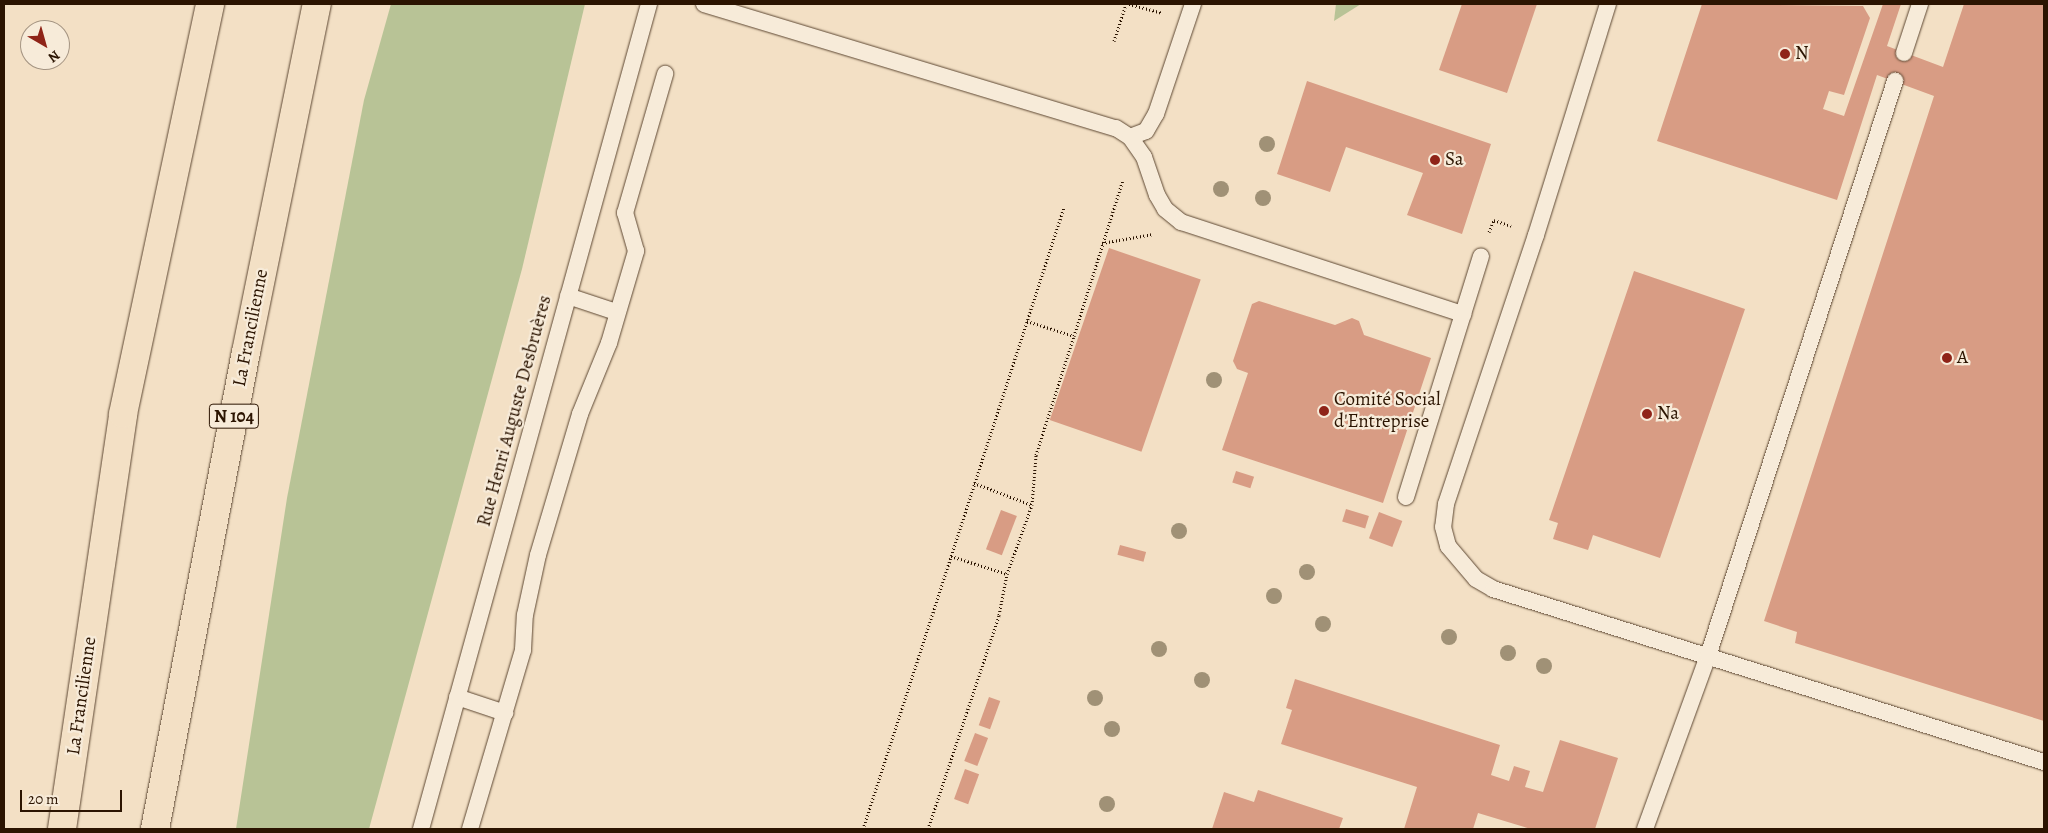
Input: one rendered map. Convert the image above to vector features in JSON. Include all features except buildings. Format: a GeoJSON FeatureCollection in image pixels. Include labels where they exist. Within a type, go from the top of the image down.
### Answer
{"type":"FeatureCollection","features":[{"type":"Feature","properties":{"kind":"highway","name":"La Francilienne"},"geometry":{"type":"LineString","coordinates":[[62,829],[123,414],[210,4]]}},
{"type":"Feature","properties":{"kind":"highway","name":"La Francilienne"},"geometry":{"type":"LineString","coordinates":[[156,829],[248,342],[317,4]]}},
{"type":"Feature","properties":{"kind":"lane","name":"Rue Henri Auguste Desbruères"},"geometry":{"type":"LineString","coordinates":[[421,829],[648,4]]}},
{"type":"Feature","properties":{"kind":"lane"},"geometry":{"type":"LineString","coordinates":[[704,4],[1116,128],[1130,137],[1144,157],[1157,195],[1165,209],[1181,222],[1464,314]]}},
{"type":"Feature","properties":{"kind":"lane"},"geometry":{"type":"LineString","coordinates":[[1130,137],[1146,131],[1156,114],[1193,4]]}},
{"type":"Feature","properties":{"kind":"lane"},"geometry":{"type":"LineString","coordinates":[[1608,4],[1536,235],[1446,504],[1443,527],[1448,546],[1461,564],[1476,579],[1493,589],[2044,762]]}},
{"type":"Feature","properties":{"kind":"lane"},"geometry":{"type":"LineString","coordinates":[[1904,52],[1920,4]]}},
{"type":"Feature","properties":{"kind":"lane"},"geometry":{"type":"LineString","coordinates":[[470,829],[523,650],[525,614],[538,555],[580,414],[609,343],[616,312],[636,251],[625,213],[665,74]]}},
{"type":"Feature","properties":{"kind":"lane"},"geometry":{"type":"LineString","coordinates":[[1644,829],[1708,656],[1895,82]]}},
{"type":"Feature","properties":{"kind":"lane"},"geometry":{"type":"LineString","coordinates":[[1406,497],[1482,256]]}},
{"type":"Feature","properties":{"kind":"lane"},"geometry":{"type":"LineString","coordinates":[[568,296],[616,312]]}},
{"type":"Feature","properties":{"kind":"lane"},"geometry":{"type":"LineString","coordinates":[[457,698],[505,713]]}},
{"type":"Feature","properties":{"kind":"path"},"geometry":{"type":"LineString","coordinates":[[1114,41],[1126,4]]}},
{"type":"Feature","properties":{"kind":"path"},"geometry":{"type":"LineString","coordinates":[[928,829],[1000,615],[1008,574],[1032,505],[1036,455],[1102,243],[1125,177],[1144,157]]}},
{"type":"Feature","properties":{"kind":"path"},"geometry":{"type":"LineString","coordinates":[[863,829],[1064,206]]}},
{"type":"Feature","properties":{"kind":"path"},"geometry":{"type":"LineString","coordinates":[[1102,243],[1147,236],[1181,222]]}},
{"type":"Feature","properties":{"kind":"path"},"geometry":{"type":"LineString","coordinates":[[1027,321],[1074,336]]}},
{"type":"Feature","properties":{"kind":"path"},"geometry":{"type":"LineString","coordinates":[[974,483],[1032,505]]}},
{"type":"Feature","properties":{"kind":"path"},"geometry":{"type":"LineString","coordinates":[[951,556],[1008,574]]}},
{"type":"Feature","properties":{"kind":"green space"},"geometry":{"type":"Polygon","coordinates":[[[391,4],[585,4],[522,269],[369,829],[236,829],[287,498],[364,100],[391,4]]]}},
{"type":"Feature","properties":{"kind":"green space"},"geometry":{"type":"Polygon","coordinates":[[[1336,4],[1361,4],[1334,21],[1336,4]]]}},
{"type":"Feature","properties":{"kind":"place","name":"N"},"geometry":{"type":"Point","coordinates":[1785,54]}},
{"type":"Feature","properties":{"kind":"place","name":"Sa"},"geometry":{"type":"Point","coordinates":[1435,160]}},
{"type":"Feature","properties":{"kind":"place","name":"A"},"geometry":{"type":"Point","coordinates":[1947,358]}},
{"type":"Feature","properties":{"kind":"place","name":"Comité Social d'Entreprise"},"geometry":{"type":"Point","coordinates":[1324,411]}},
{"type":"Feature","properties":{"kind":"place","name":"Na"},"geometry":{"type":"Point","coordinates":[1647,414]}}]}
